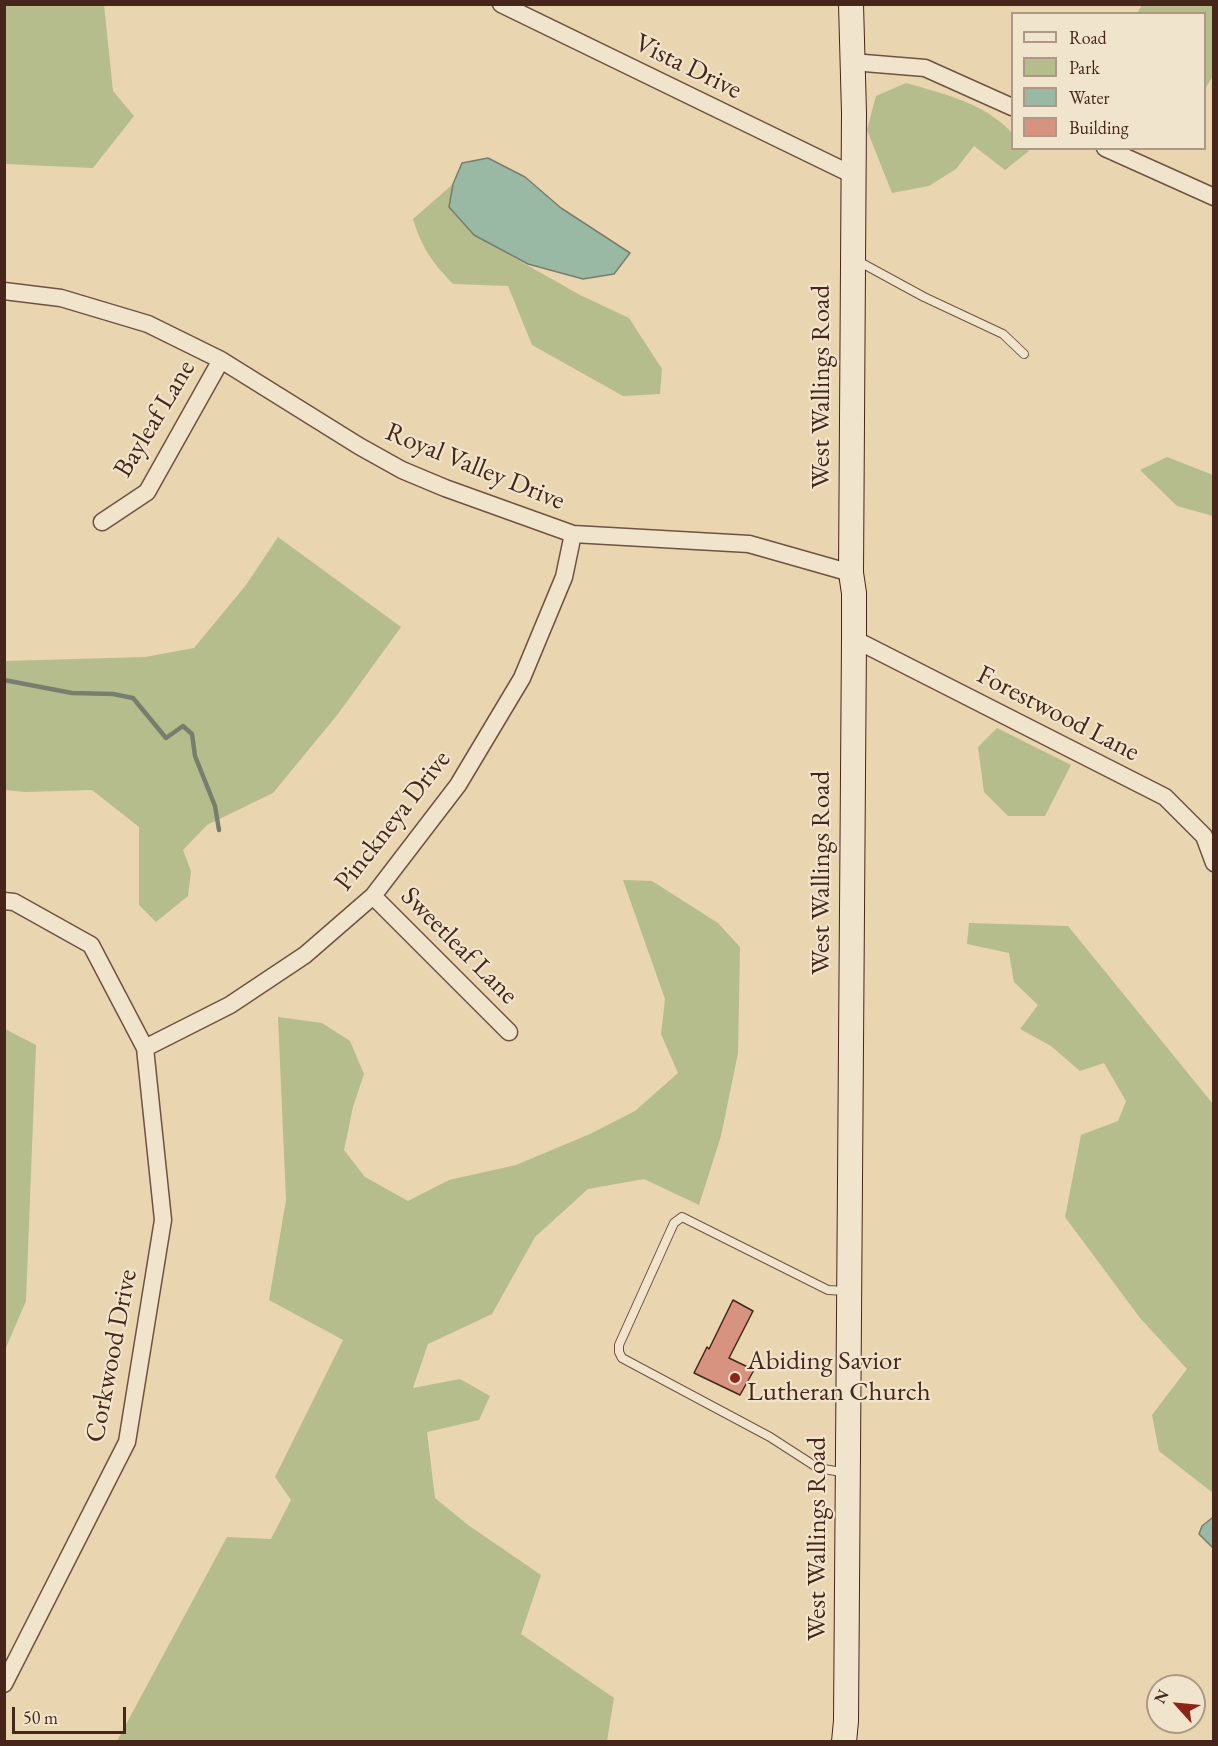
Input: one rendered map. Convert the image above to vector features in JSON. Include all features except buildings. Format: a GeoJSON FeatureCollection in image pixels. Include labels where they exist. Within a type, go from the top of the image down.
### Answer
{"type":"FeatureCollection","features":[{"type":"Feature","properties":{"kind":"street","name":"Vista Drive"},"geometry":{"type":"LineString","coordinates":[[501,4],[853,175]]}},
{"type":"Feature","properties":{"kind":"street","name":"West Wallings Road"},"geometry":{"type":"LineString","coordinates":[[844,1742],[846,1721],[854,639],[854,593],[851,573],[854,113],[851,4]]}},
{"type":"Feature","properties":{"kind":"street"},"geometry":{"type":"LineString","coordinates":[[852,62],[925,68],[1011,107]]}},
{"type":"Feature","properties":{"kind":"street"},"geometry":{"type":"LineString","coordinates":[[1109,150],[1214,197]]}},
{"type":"Feature","properties":{"kind":"street","name":"Royal Valley Drive"},"geometry":{"type":"LineString","coordinates":[[4,291],[61,298],[148,324],[221,360],[349,440],[402,470],[445,489],[573,534],[749,544],[851,573]]}},
{"type":"Feature","properties":{"kind":"street","name":"Bayleaf Lane"},"geometry":{"type":"LineString","coordinates":[[102,522],[147,492],[221,360]]}},
{"type":"Feature","properties":{"kind":"street","name":"Pinckneya Drive"},"geometry":{"type":"LineString","coordinates":[[145,1048],[230,1005],[305,955],[373,896],[458,785],[522,678],[564,577],[573,534]]}},
{"type":"Feature","properties":{"kind":"street","name":"Forestwood Lane"},"geometry":{"type":"LineString","coordinates":[[854,639],[1165,797],[1209,833],[1214,863]]}},
{"type":"Feature","properties":{"kind":"street","name":"Sweetleaf Lane"},"geometry":{"type":"LineString","coordinates":[[373,896],[509,1032]]}},
{"type":"Feature","properties":{"kind":"street"},"geometry":{"type":"LineString","coordinates":[[4,901],[14,902],[91,945],[145,1048]]}},
{"type":"Feature","properties":{"kind":"street","name":"Corkwood Drive"},"geometry":{"type":"LineString","coordinates":[[4,1684],[127,1442],[163,1220],[145,1048]]}},
{"type":"Feature","properties":{"kind":"lane"},"geometry":{"type":"LineString","coordinates":[[853,259],[924,297],[1003,334],[1024,354]]}},
{"type":"Feature","properties":{"kind":"lane"},"geometry":{"type":"LineString","coordinates":[[848,1473],[818,1468],[770,1437],[622,1358],[618,1352],[618,1345],[674,1223],[682,1217],[828,1290],[849,1291]]}},
{"type":"Feature","properties":{"kind":"green space"},"geometry":{"type":"Polygon","coordinates":[[[4,5],[104,5],[113,91],[134,116],[93,168],[5,164],[4,5]]]}},
{"type":"Feature","properties":{"kind":"green space"},"geometry":{"type":"Polygon","coordinates":[[[1142,5],[1213,5],[1213,76],[1206,87],[1206,12],[1138,12],[1142,5]]]}},
{"type":"Feature","properties":{"kind":"green space"},"geometry":{"type":"Polygon","coordinates":[[[906,83],[963,101],[989,114],[1011,132],[1011,150],[1029,151],[1005,170],[974,146],[956,169],[929,186],[892,193],[867,130],[876,96],[906,83]]]}},
{"type":"Feature","properties":{"kind":"green space"},"geometry":{"type":"Polygon","coordinates":[[[453,184],[449,207],[474,235],[580,295],[629,318],[662,369],[660,394],[623,396],[532,345],[508,286],[453,284],[428,254],[413,219],[453,184]]]}},
{"type":"Feature","properties":{"kind":"green space"},"geometry":{"type":"Polygon","coordinates":[[[1167,457],[1213,475],[1213,516],[1177,506],[1140,470],[1167,457]]]}},
{"type":"Feature","properties":{"kind":"green space"},"geometry":{"type":"Polygon","coordinates":[[[278,537],[401,627],[338,714],[273,793],[207,825],[183,850],[191,871],[188,896],[156,922],[139,905],[139,827],[92,790],[25,792],[5,790],[5,661],[145,657],[194,648],[246,585],[278,537]]]}},
{"type":"Feature","properties":{"kind":"green space"},"geometry":{"type":"Polygon","coordinates":[[[997,728],[1071,765],[1045,816],[1008,816],[984,792],[978,747],[997,728]]]}},
{"type":"Feature","properties":{"kind":"green space"},"geometry":{"type":"Polygon","coordinates":[[[623,880],[652,881],[718,923],[740,947],[738,1053],[721,1136],[699,1205],[644,1179],[588,1189],[535,1237],[492,1314],[428,1344],[413,1388],[460,1379],[490,1396],[479,1420],[427,1432],[435,1498],[468,1525],[541,1575],[521,1634],[614,1698],[607,1741],[117,1741],[227,1537],[271,1539],[291,1500],[275,1477],[343,1340],[269,1300],[286,1200],[278,1017],[322,1023],[350,1041],[364,1074],[353,1107],[344,1150],[365,1177],[408,1201],[449,1180],[516,1165],[590,1134],[635,1111],[678,1073],[661,1034],[665,999],[623,880]]]}},
{"type":"Feature","properties":{"kind":"green space"},"geometry":{"type":"Polygon","coordinates":[[[969,923],[1068,926],[1213,1104],[1213,1493],[1159,1451],[1152,1415],[1187,1369],[1140,1318],[1065,1217],[1081,1135],[1118,1121],[1126,1101],[1104,1063],[1080,1071],[1051,1046],[1020,1029],[1038,1005],[1014,982],[1009,953],[967,944],[969,923]]]}},
{"type":"Feature","properties":{"kind":"green space"},"geometry":{"type":"Polygon","coordinates":[[[5,1029],[36,1045],[26,1301],[5,1350],[5,1029]]]}},
{"type":"Feature","properties":{"kind":"water"},"geometry":{"type":"Polygon","coordinates":[[[488,158],[525,177],[561,208],[630,253],[614,274],[583,279],[528,264],[474,235],[449,207],[453,184],[462,163],[488,158]]]}},
{"type":"Feature","properties":{"kind":"water"},"geometry":{"type":"Polygon","coordinates":[[[1212,1518],[1213,1548],[1199,1534],[1202,1526],[1212,1518]]]}},
{"type":"Feature","properties":{"kind":"waterway"},"geometry":{"type":"LineString","coordinates":[[4,680],[72,693],[113,694],[133,698],[166,738],[183,726],[192,734],[195,756],[215,806],[219,830]]}},
{"type":"Feature","properties":{"kind":"place","name":"Abiding Savior Lutheran Church"},"geometry":{"type":"Point","coordinates":[735,1378]}}]}
